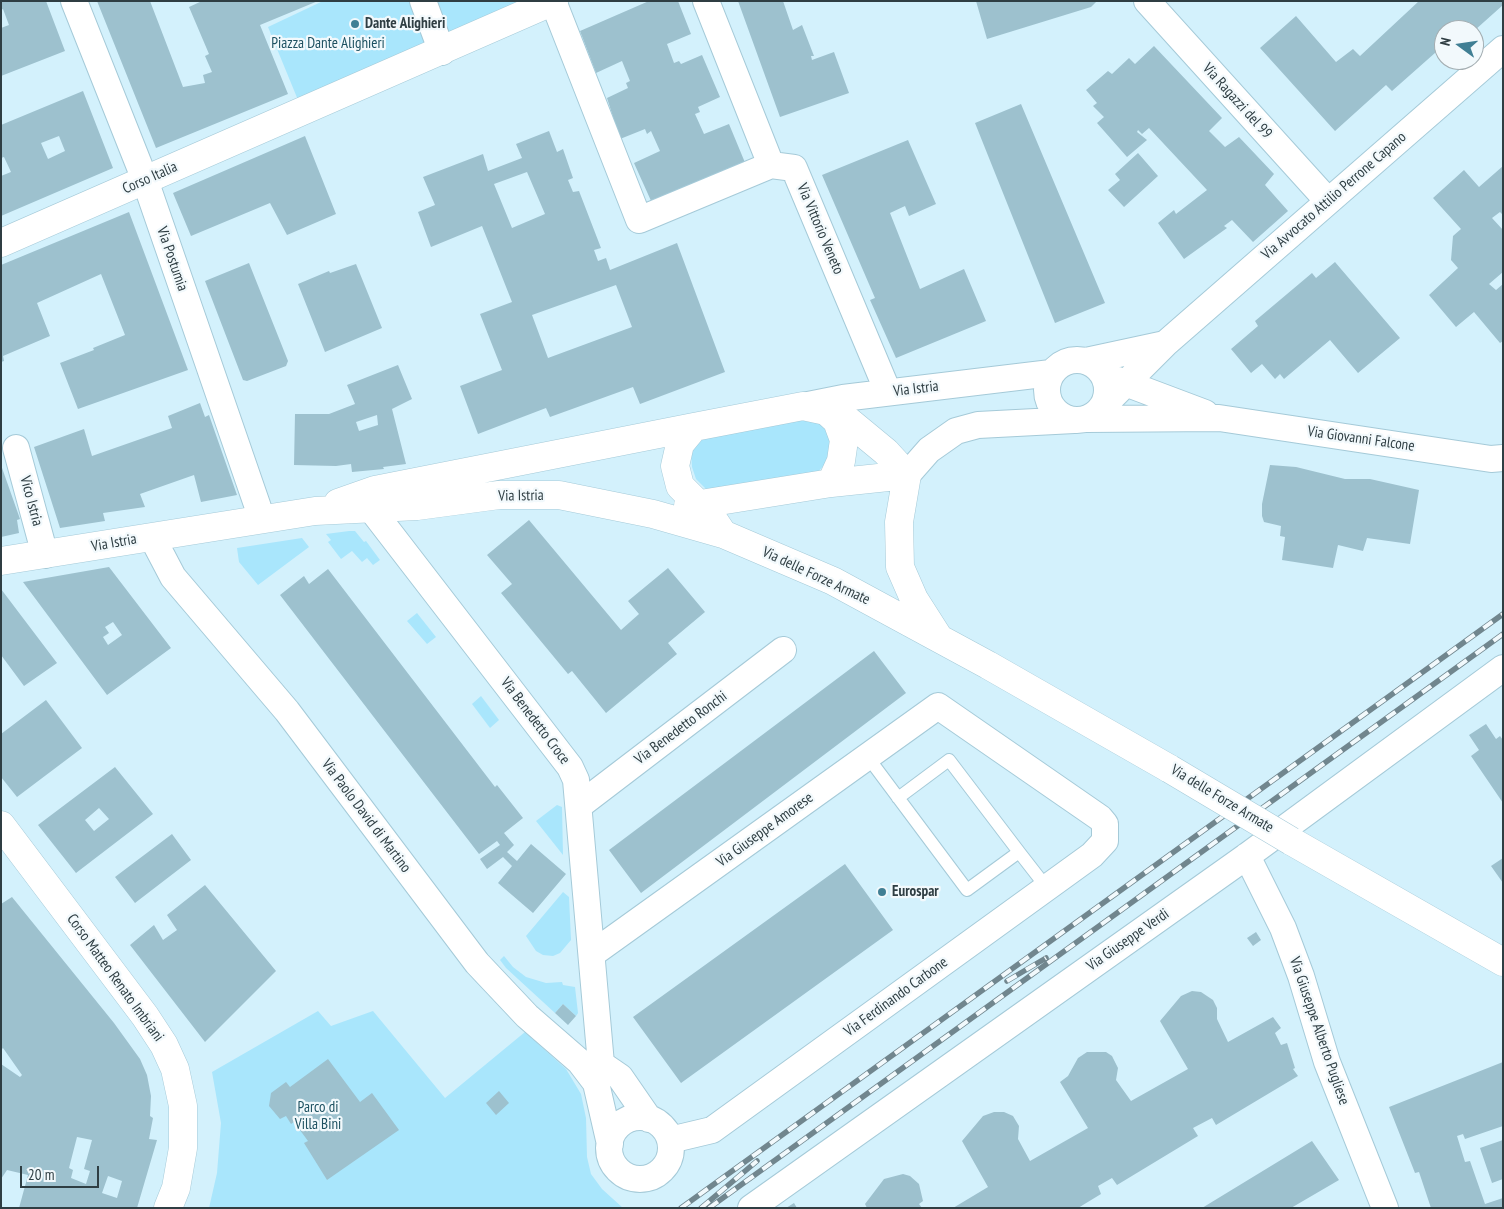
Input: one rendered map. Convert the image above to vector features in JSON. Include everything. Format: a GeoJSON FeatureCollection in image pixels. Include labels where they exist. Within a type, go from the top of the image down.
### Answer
{"type":"FeatureCollection","features":[{"type":"Feature","properties":{"kind":"main road"},"geometry":{"type":"LineString","coordinates":[[442,52],[554,1]]}},
{"type":"Feature","properties":{"kind":"main road","name":"Corso Italia"},"geometry":{"type":"LineString","coordinates":[[1,242],[442,52]]}},
{"type":"Feature","properties":{"kind":"main road"},"geometry":{"type":"LineString","coordinates":[[815,408],[840,414],[862,430],[886,452],[906,475]]}},
{"type":"Feature","properties":{"kind":"main road"},"geometry":{"type":"LineString","coordinates":[[815,408],[837,421],[844,440],[841,461],[831,483]]}},
{"type":"Feature","properties":{"kind":"main road","name":"Via Istria"},"geometry":{"type":"LineString","coordinates":[[315,511],[375,490],[694,427],[815,408]]}},
{"type":"Feature","properties":{"kind":"main road"},"geometry":{"type":"LineString","coordinates":[[694,427],[680,444],[675,466],[680,486],[701,504],[723,534]]}},
{"type":"Feature","properties":{"kind":"main road"},"geometry":{"type":"LineString","coordinates":[[653,514],[701,504],[831,483],[906,475]]}},
{"type":"Feature","properties":{"kind":"main road","name":"Via delle Forze Armate"},"geometry":{"type":"LineString","coordinates":[[906,475],[899,522],[900,567],[914,599],[939,639]]}},
{"type":"Feature","properties":{"kind":"main road","name":"Via Istria"},"geometry":{"type":"LineString","coordinates":[[1,561],[315,511],[372,510],[499,495],[559,495],[653,514],[723,534]]}},
{"type":"Feature","properties":{"kind":"main road","name":"Via delle Forze Armate"},"geometry":{"type":"LineString","coordinates":[[723,534],[833,581],[939,639],[1170,769],[1503,962]]}},
{"type":"Feature","properties":{"kind":"main road","name":"Corso Matteo Renato Imbriani"},"geometry":{"type":"LineString","coordinates":[[1,825],[145,1016],[164,1045],[175,1070],[183,1106],[183,1148],[176,1188],[168,1208]]}},
{"type":"Feature","properties":{"kind":"street","name":"Via Postumia"},"geometry":{"type":"LineString","coordinates":[[74,1],[145,180],[262,519]]}},
{"type":"Feature","properties":{"kind":"street"},"geometry":{"type":"LineString","coordinates":[[423,1],[442,52]]}},
{"type":"Feature","properties":{"kind":"street"},"geometry":{"type":"LineString","coordinates":[[554,1],[640,220],[771,165],[706,1]]}},
{"type":"Feature","properties":{"kind":"street","name":"Via Ragazzi del 99"},"geometry":{"type":"LineString","coordinates":[[1147,1],[1328,201]]}},
{"type":"Feature","properties":{"kind":"street","name":"Via Avvocato Attilio Perrone Capano"},"geometry":{"type":"LineString","coordinates":[[1088,415],[1105,373],[1165,344],[1503,49]]}},
{"type":"Feature","properties":{"kind":"street","name":"Via Vittorio Veneto"},"geometry":{"type":"LineString","coordinates":[[771,165],[794,168],[888,392]]}},
{"type":"Feature","properties":{"kind":"street","name":"Via Avvocato Attilio Perrone Capano"},"geometry":{"type":"LineString","coordinates":[[1105,373],[1165,344]]}},
{"type":"Feature","properties":{"kind":"street"},"geometry":{"type":"LineString","coordinates":[[1088,415],[1055,412],[1049,403],[1046,393],[1051,373],[1067,361],[1105,373]]}},
{"type":"Feature","properties":{"kind":"street","name":"Via Istria"},"geometry":{"type":"LineString","coordinates":[[815,408],[843,398],[1051,373]]}},
{"type":"Feature","properties":{"kind":"street","name":"Via Giovanni Falcone"},"geometry":{"type":"LineString","coordinates":[[1105,373],[1219,418]]}},
{"type":"Feature","properties":{"kind":"street"},"geometry":{"type":"LineString","coordinates":[[906,475],[929,450],[956,431],[978,425],[1088,415]]}},
{"type":"Feature","properties":{"kind":"street","name":"Via Giovanni Falcone"},"geometry":{"type":"LineString","coordinates":[[1088,415],[1219,418],[1491,459],[1503,458]]}},
{"type":"Feature","properties":{"kind":"street","name":"Vico Istria"},"geometry":{"type":"LineString","coordinates":[[16,448],[46,555]]}},
{"type":"Feature","properties":{"kind":"street","name":"Via Benedetto Croce"},"geometry":{"type":"LineString","coordinates":[[372,510],[570,767],[576,780],[580,805],[592,954],[598,1073],[610,1144]]}},
{"type":"Feature","properties":{"kind":"street","name":"Via Paolo David di Martino"},"geometry":{"type":"LineString","coordinates":[[152,537],[173,577],[287,711],[477,963],[527,1016],[580,1062],[598,1073]]}},
{"type":"Feature","properties":{"kind":"street","name":"Via Benedetto Ronchi"},"geometry":{"type":"LineString","coordinates":[[580,805],[783,650]]}},
{"type":"Feature","properties":{"kind":"street","name":"Via Giuseppe Verdi"},"geometry":{"type":"LineString","coordinates":[[751,1208],[1247,856],[1503,668]]}},
{"type":"Feature","properties":{"kind":"street","name":"Via Giuseppe Amorese"},"geometry":{"type":"LineString","coordinates":[[592,954],[938,706],[1100,818],[1105,824],[1106,833]]}},
{"type":"Feature","properties":{"kind":"street","name":"Via Ferdinando Carbone"},"geometry":{"type":"LineString","coordinates":[[670,1140],[712,1130],[1092,855],[1105,841],[1106,833]]}},
{"type":"Feature","properties":{"kind":"street","name":"Via Giuseppe Alberto Pugliese"},"geometry":{"type":"LineString","coordinates":[[1247,856],[1283,928],[1301,976],[1326,1062],[1386,1208]]}},
{"type":"Feature","properties":{"kind":"street"},"geometry":{"type":"LineString","coordinates":[[598,1073],[620,1077],[649,1119]]}},
{"type":"Feature","properties":{"kind":"street"},"geometry":{"type":"LineString","coordinates":[[638,1118],[649,1119],[658,1123],[670,1140],[669,1160],[656,1175],[647,1179],[627,1176],[619,1171],[613,1163],[610,1144],[613,1134],[624,1123],[638,1118]]}},
{"type":"Feature","properties":{"kind":"lane"},"geometry":{"type":"LineString","coordinates":[[867,756],[967,890],[1018,852]]}},
{"type":"Feature","properties":{"kind":"lane"},"geometry":{"type":"LineString","coordinates":[[898,798],[949,760],[1047,888]]}},
{"type":"Feature","properties":{"kind":"green space","name":"Piazza Dante Alighieri"},"geometry":{"type":"Polygon","coordinates":[[[323,1],[528,1],[298,100],[268,27],[323,1]]]}},
{"type":"Feature","properties":{"kind":"green space"},"geometry":{"type":"Polygon","coordinates":[[[807,418],[822,424],[831,439],[832,456],[818,472],[717,491],[706,489],[696,479],[692,467],[691,451],[705,435],[807,418]]]}},
{"type":"Feature","properties":{"kind":"green space"},"geometry":{"type":"Polygon","coordinates":[[[355,531],[364,542],[366,541],[380,560],[373,565],[367,558],[362,562],[352,551],[341,559],[328,542],[331,540],[326,534],[355,531]]]}},
{"type":"Feature","properties":{"kind":"green space"},"geometry":{"type":"Polygon","coordinates":[[[302,538],[309,547],[258,585],[239,562],[237,548],[302,538]]]}},
{"type":"Feature","properties":{"kind":"green space"},"geometry":{"type":"Polygon","coordinates":[[[417,613],[436,637],[427,644],[407,621],[417,613]]]}},
{"type":"Feature","properties":{"kind":"green space"},"geometry":{"type":"Polygon","coordinates":[[[481,696],[499,720],[490,728],[472,704],[481,696]]]}},
{"type":"Feature","properties":{"kind":"green space"},"geometry":{"type":"Polygon","coordinates":[[[557,805],[562,807],[563,855],[536,821],[557,805]]]}},
{"type":"Feature","properties":{"kind":"green space"},"geometry":{"type":"Polygon","coordinates":[[[563,892],[569,897],[571,940],[560,953],[553,956],[543,955],[536,951],[526,936],[563,892]]]}},
{"type":"Feature","properties":{"kind":"green space"},"geometry":{"type":"Polygon","coordinates":[[[504,956],[513,967],[526,977],[546,983],[562,982],[563,985],[575,987],[578,1013],[576,1016],[563,1004],[555,1013],[506,968],[500,960],[504,956]]]}},
{"type":"Feature","properties":{"kind":"green space","name":"Parco di Villa Bini"},"geometry":{"type":"Polygon","coordinates":[[[318,1011],[331,1026],[373,1011],[445,1098],[525,1032],[566,1069],[581,1094],[586,1118],[587,1157],[591,1174],[602,1189],[623,1208],[209,1208],[217,1173],[221,1123],[212,1072],[318,1011]]]}},
{"type":"Feature","properties":{"kind":"building"},"geometry":{"type":"Polygon","coordinates":[[[1,1],[46,1],[65,51],[1,76],[1,28],[9,25],[3,9],[1,10],[1,1]]]}},
{"type":"Feature","properties":{"kind":"building"},"geometry":{"type":"Polygon","coordinates":[[[97,1],[150,1],[183,87],[205,83],[203,75],[212,72],[205,56],[209,54],[189,7],[202,1],[318,1],[260,25],[288,94],[156,148],[97,1]]]}},
{"type":"Feature","properties":{"kind":"building"},"geometry":{"type":"Polygon","coordinates":[[[649,1],[678,1],[691,34],[667,44],[674,63],[679,61],[681,64],[702,55],[720,97],[698,107],[700,112],[695,114],[704,134],[729,124],[746,165],[652,203],[634,163],[660,151],[651,131],[647,134],[645,129],[620,139],[607,98],[628,88],[626,83],[630,81],[622,61],[596,73],[580,31],[649,1]]]}},
{"type":"Feature","properties":{"kind":"building"},"geometry":{"type":"Polygon","coordinates":[[[738,1],[783,1],[793,30],[802,25],[814,56],[811,56],[812,60],[834,52],[849,93],[780,117],[738,1]]]}},
{"type":"Feature","properties":{"kind":"building"},"geometry":{"type":"Polygon","coordinates":[[[976,1],[1097,1],[1091,7],[987,39],[976,1]]]}},
{"type":"Feature","properties":{"kind":"building"},"geometry":{"type":"Polygon","coordinates":[[[1419,1],[1503,1],[1503,5],[1484,22],[1484,20],[1434,20],[1434,54],[1392,91],[1386,85],[1335,131],[1260,48],[1296,16],[1336,62],[1353,49],[1360,56],[1419,1]]]}},
{"type":"Feature","properties":{"kind":"building"},"geometry":{"type":"Polygon","coordinates":[[[1154,46],[1222,118],[1209,131],[1225,147],[1239,137],[1274,174],[1265,185],[1288,211],[1253,242],[1232,220],[1224,226],[1227,228],[1184,259],[1158,223],[1174,210],[1176,214],[1207,190],[1149,128],[1142,134],[1138,130],[1137,132],[1147,140],[1127,157],[1097,123],[1104,117],[1093,106],[1097,103],[1086,90],[1108,71],[1112,74],[1129,58],[1135,64],[1154,46]]]}},
{"type":"Feature","properties":{"kind":"building"},"geometry":{"type":"Polygon","coordinates":[[[83,91],[113,168],[1,216],[1,176],[11,172],[4,157],[1,158],[1,125],[83,91]],[[59,136],[41,143],[48,159],[65,151],[59,136]]]}},
{"type":"Feature","properties":{"kind":"building"},"geometry":{"type":"Polygon","coordinates":[[[1021,104],[1105,303],[1055,323],[975,123],[1021,104]]]}},
{"type":"Feature","properties":{"kind":"building"},"geometry":{"type":"Polygon","coordinates":[[[549,131],[557,152],[563,149],[573,178],[568,180],[573,192],[579,191],[601,248],[594,250],[598,261],[606,258],[610,270],[677,243],[725,372],[640,404],[633,387],[550,417],[546,408],[478,434],[460,386],[502,370],[480,314],[512,302],[482,226],[431,247],[418,212],[435,205],[423,177],[483,154],[488,171],[522,158],[516,144],[549,131]],[[527,172],[494,184],[512,228],[545,214],[527,172]],[[616,285],[532,315],[548,358],[632,327],[616,285]]]}},
{"type":"Feature","properties":{"kind":"building"},"geometry":{"type":"Polygon","coordinates":[[[305,136],[336,214],[287,235],[270,203],[191,236],[173,193],[305,136]]]}},
{"type":"Feature","properties":{"kind":"building"},"geometry":{"type":"Polygon","coordinates":[[[908,140],[936,204],[909,216],[905,206],[890,213],[920,289],[964,269],[986,321],[896,358],[870,300],[875,298],[822,175],[908,140]]]}},
{"type":"Feature","properties":{"kind":"building"},"geometry":{"type":"Polygon","coordinates":[[[1138,153],[1158,176],[1124,207],[1108,190],[1120,180],[1115,174],[1138,153]]]}},
{"type":"Feature","properties":{"kind":"building"},"geometry":{"type":"Polygon","coordinates":[[[1503,166],[1503,215],[1500,212],[1492,218],[1503,230],[1503,272],[1489,284],[1496,290],[1503,284],[1503,341],[1500,343],[1474,312],[1456,327],[1429,295],[1458,268],[1451,260],[1453,236],[1461,229],[1433,198],[1464,170],[1479,187],[1503,166]]]}},
{"type":"Feature","properties":{"kind":"building"},"geometry":{"type":"Polygon","coordinates":[[[129,212],[188,370],[78,409],[60,363],[94,350],[93,348],[125,335],[101,274],[37,303],[50,336],[3,356],[4,361],[1,362],[1,265],[129,212]]]}},
{"type":"Feature","properties":{"kind":"building"},"geometry":{"type":"Polygon","coordinates":[[[1335,262],[1400,338],[1358,373],[1330,340],[1284,379],[1280,374],[1275,379],[1262,364],[1251,373],[1231,349],[1258,326],[1255,321],[1312,273],[1316,278],[1335,262]]]}},
{"type":"Feature","properties":{"kind":"building"},"geometry":{"type":"Polygon","coordinates":[[[249,263],[288,361],[286,366],[247,381],[243,380],[205,281],[249,263]]]}},
{"type":"Feature","properties":{"kind":"building"},"geometry":{"type":"Polygon","coordinates":[[[356,264],[382,328],[325,352],[298,284],[329,271],[330,273],[356,264]]]}},
{"type":"Feature","properties":{"kind":"building"},"geometry":{"type":"Polygon","coordinates":[[[398,365],[412,399],[392,409],[406,464],[383,467],[384,469],[352,472],[351,464],[336,466],[294,465],[295,414],[329,414],[355,404],[347,385],[398,365]],[[377,415],[356,422],[359,431],[378,425],[377,415]]]}},
{"type":"Feature","properties":{"kind":"building"},"geometry":{"type":"Polygon","coordinates":[[[200,403],[205,417],[209,415],[237,495],[201,502],[194,475],[140,494],[145,507],[103,513],[105,521],[60,528],[34,447],[84,429],[92,456],[172,428],[168,416],[200,403]]]}},
{"type":"Feature","properties":{"kind":"building"},"geometry":{"type":"Polygon","coordinates":[[[1,465],[20,519],[17,520],[19,533],[1,537],[1,465]]]}},
{"type":"Feature","properties":{"kind":"building"},"geometry":{"type":"Polygon","coordinates":[[[1270,465],[1296,467],[1345,479],[1370,479],[1419,490],[1410,544],[1367,538],[1363,551],[1338,545],[1333,568],[1282,560],[1285,537],[1280,536],[1281,526],[1264,522],[1262,516],[1262,504],[1270,465]]]}},
{"type":"Feature","properties":{"kind":"building"},"geometry":{"type":"Polygon","coordinates":[[[529,520],[621,630],[639,614],[628,601],[668,568],[705,612],[668,643],[677,654],[606,713],[572,671],[568,674],[501,593],[512,584],[487,555],[529,520]]]}},
{"type":"Feature","properties":{"kind":"building"},"geometry":{"type":"Polygon","coordinates":[[[109,567],[171,648],[107,695],[23,582],[109,567]],[[113,622],[105,627],[109,633],[103,637],[108,645],[122,635],[113,622]]]}},
{"type":"Feature","properties":{"kind":"building"},"geometry":{"type":"Polygon","coordinates":[[[328,569],[495,787],[497,785],[523,818],[504,833],[514,845],[507,852],[517,861],[531,844],[566,874],[533,913],[498,883],[512,866],[503,857],[487,869],[480,859],[500,845],[497,841],[479,854],[280,595],[304,576],[309,584],[328,569]]]}},
{"type":"Feature","properties":{"kind":"building"},"geometry":{"type":"Polygon","coordinates":[[[1,589],[57,663],[24,686],[1,655],[1,589]]]}},
{"type":"Feature","properties":{"kind":"building"},"geometry":{"type":"Polygon","coordinates":[[[874,651],[906,693],[641,893],[609,850],[874,651]]]}},
{"type":"Feature","properties":{"kind":"building"},"geometry":{"type":"Polygon","coordinates":[[[46,700],[82,748],[17,797],[1,777],[1,734],[46,700]]]}},
{"type":"Feature","properties":{"kind":"building"},"geometry":{"type":"Polygon","coordinates":[[[1486,724],[1496,739],[1500,736],[1503,740],[1503,803],[1471,756],[1479,750],[1469,735],[1486,724]]]}},
{"type":"Feature","properties":{"kind":"building"},"geometry":{"type":"Polygon","coordinates":[[[115,767],[153,814],[76,873],[38,825],[115,767]],[[99,808],[85,820],[94,831],[109,819],[99,808]]]}},
{"type":"Feature","properties":{"kind":"building"},"geometry":{"type":"Polygon","coordinates":[[[172,834],[191,860],[135,903],[115,877],[172,834]]]}},
{"type":"Feature","properties":{"kind":"building"},"geometry":{"type":"Polygon","coordinates":[[[1503,858],[1503,883],[1491,866],[1503,858]]]}},
{"type":"Feature","properties":{"kind":"building"},"geometry":{"type":"Polygon","coordinates":[[[845,864],[893,930],[681,1083],[633,1017],[845,864]]]}},
{"type":"Feature","properties":{"kind":"building"},"geometry":{"type":"Polygon","coordinates":[[[205,885],[276,971],[205,1042],[130,945],[154,925],[163,940],[177,930],[167,915],[205,885]]]}},
{"type":"Feature","properties":{"kind":"building"},"geometry":{"type":"Polygon","coordinates":[[[12,897],[114,1023],[140,1059],[147,1075],[151,1096],[150,1116],[153,1118],[149,1139],[157,1140],[137,1208],[19,1208],[28,1175],[7,1170],[1,1179],[1,1064],[20,1077],[22,1075],[3,1048],[1,1050],[1,904],[12,897]],[[77,1137],[69,1168],[73,1170],[71,1178],[86,1184],[90,1171],[84,1169],[92,1140],[77,1137]],[[108,1176],[102,1193],[117,1198],[122,1181],[108,1176]]]}},
{"type":"Feature","properties":{"kind":"building"},"geometry":{"type":"Polygon","coordinates":[[[1256,932],[1261,940],[1253,946],[1247,938],[1256,932]]]}},
{"type":"Feature","properties":{"kind":"building"},"geometry":{"type":"Polygon","coordinates":[[[1192,991],[1201,992],[1213,1000],[1217,1008],[1217,1019],[1228,1042],[1273,1017],[1281,1028],[1275,1033],[1281,1045],[1287,1043],[1295,1068],[1293,1069],[1298,1076],[1216,1125],[1212,1118],[1193,1128],[1198,1136],[1117,1185],[1112,1178],[1098,1186],[1101,1194],[1078,1208],[953,1208],[988,1187],[962,1141],[983,1116],[994,1112],[1004,1112],[1013,1116],[1019,1126],[1018,1139],[1030,1161],[1088,1128],[1060,1082],[1068,1076],[1078,1058],[1087,1052],[1106,1052],[1112,1056],[1118,1068],[1116,1080],[1131,1101],[1188,1069],[1160,1021],[1181,996],[1192,991]]]}},
{"type":"Feature","properties":{"kind":"building"},"geometry":{"type":"Polygon","coordinates":[[[563,1004],[576,1016],[568,1025],[555,1013],[563,1004]]]}},
{"type":"Feature","properties":{"kind":"building"},"geometry":{"type":"Polygon","coordinates":[[[328,1059],[360,1102],[372,1093],[399,1130],[327,1180],[304,1143],[308,1141],[294,1122],[291,1124],[286,1116],[280,1119],[269,1106],[271,1093],[286,1082],[290,1087],[328,1059]]]}},
{"type":"Feature","properties":{"kind":"building"},"geometry":{"type":"Polygon","coordinates":[[[1503,1062],[1503,1126],[1465,1139],[1463,1134],[1457,1136],[1465,1162],[1470,1161],[1485,1204],[1503,1198],[1503,1208],[1431,1208],[1419,1172],[1415,1173],[1389,1107],[1503,1062]]]}},
{"type":"Feature","properties":{"kind":"building"},"geometry":{"type":"Polygon","coordinates":[[[499,1091],[509,1103],[496,1115],[486,1103],[499,1091]]]}},
{"type":"Feature","properties":{"kind":"building"},"geometry":{"type":"Polygon","coordinates":[[[1503,1140],[1503,1179],[1492,1183],[1480,1148],[1503,1140]]]}},
{"type":"Feature","properties":{"kind":"building"},"geometry":{"type":"Polygon","coordinates":[[[1312,1141],[1339,1180],[1291,1208],[1202,1208],[1312,1141]]]}},
{"type":"Feature","properties":{"kind":"building"},"geometry":{"type":"Polygon","coordinates":[[[903,1174],[910,1176],[919,1184],[923,1201],[919,1204],[922,1208],[867,1208],[865,1204],[884,1179],[903,1174]]]}},
{"type":"Feature","properties":{"kind":"building"},"geometry":{"type":"Polygon","coordinates":[[[794,1203],[797,1208],[786,1208],[794,1203]]]}},
{"type":"Feature","properties":{"kind":"railway"},"geometry":{"type":"LineString","coordinates":[[681,1208],[1503,614]]}},
{"type":"Feature","properties":{"kind":"railway"},"geometry":{"type":"LineString","coordinates":[[709,1208],[1503,634]]}},
{"type":"Feature","properties":{"kind":"railway"},"geometry":{"type":"LineString","coordinates":[[1007,981],[1046,958]]}},
{"type":"Feature","properties":{"kind":"railway"},"geometry":{"type":"LineString","coordinates":[[701,1208],[757,1161]]}},
{"type":"Feature","properties":{"kind":"place","name":"Dante Alighieri"},"geometry":{"type":"Point","coordinates":[355,24]}},
{"type":"Feature","properties":{"kind":"place","name":"Eurospar"},"geometry":{"type":"Point","coordinates":[882,892]}}]}
